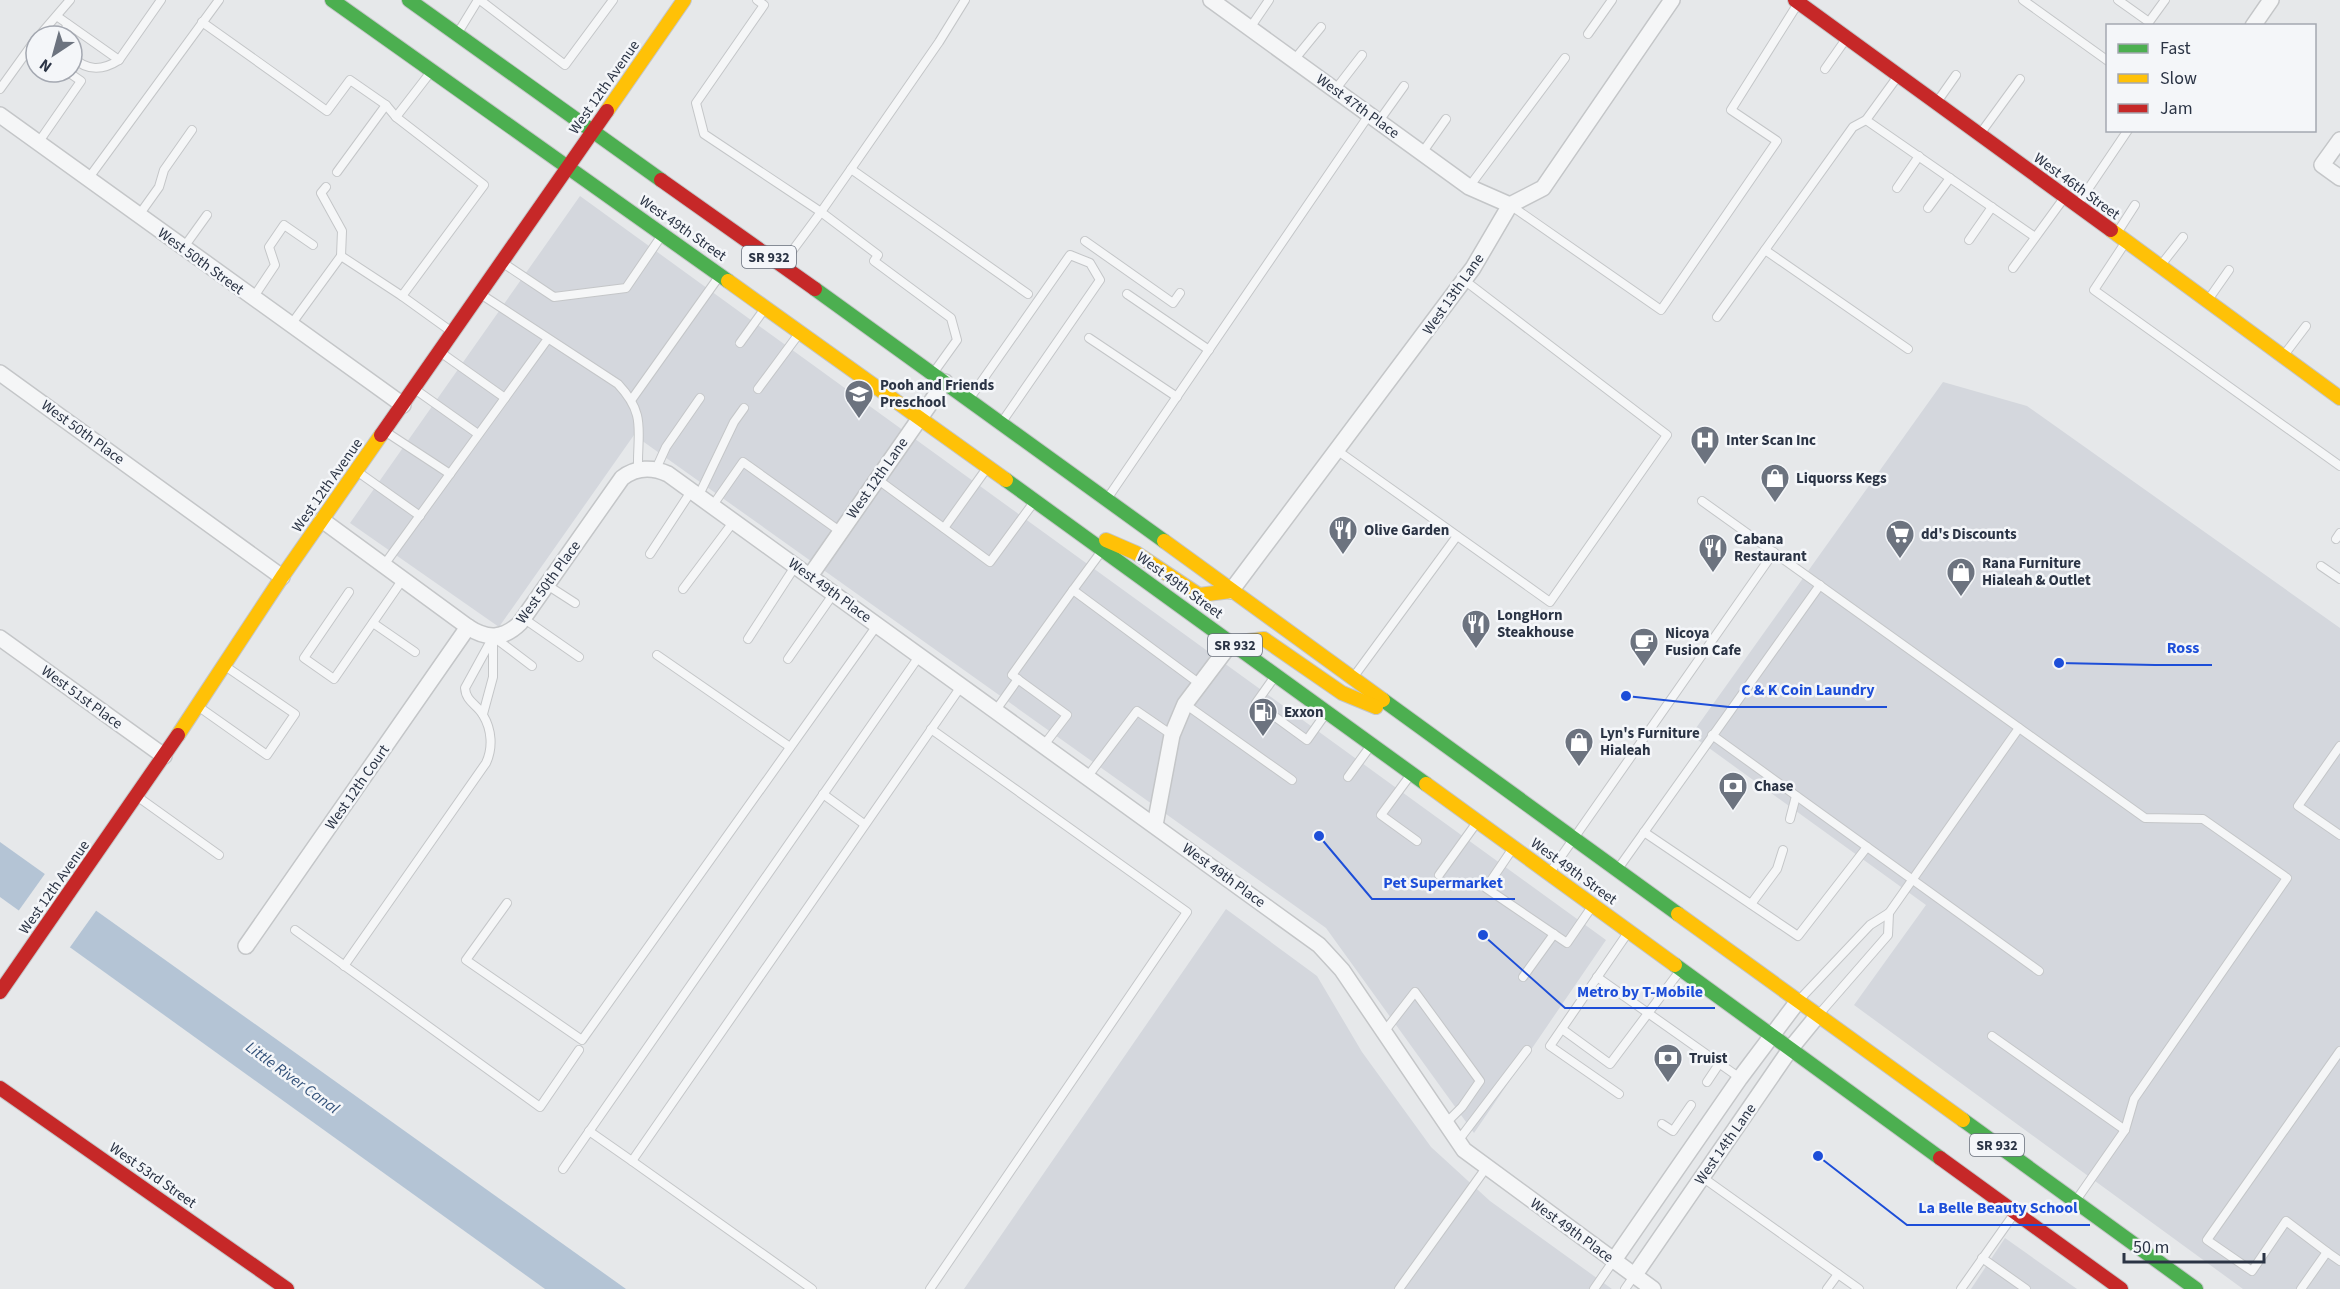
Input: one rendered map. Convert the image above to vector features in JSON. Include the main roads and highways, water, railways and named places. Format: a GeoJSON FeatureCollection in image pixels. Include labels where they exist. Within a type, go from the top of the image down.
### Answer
{"type":"FeatureCollection","features":[{"type":"Feature","properties":{"kind":"main road","name":"West 49th Street"},"geometry":{"type":"LineString","coordinates":[[332,0],[920,417],[2121,1289]]}},
{"type":"Feature","properties":{"kind":"main road","name":"West 49th Street"},"geometry":{"type":"LineString","coordinates":[[409,0],[939,377],[1352,679],[2196,1289]]}},
{"type":"Feature","properties":{"kind":"main road","name":"West 12th Avenue"},"geometry":{"type":"LineString","coordinates":[[0,992],[137,796],[282,577],[454,333],[683,0]]}},
{"type":"Feature","properties":{"kind":"main road","name":"West 46th Street"},"geometry":{"type":"LineString","coordinates":[[1798,1],[2340,398]]}},
{"type":"Feature","properties":{"kind":"main road"},"geometry":{"type":"LineString","coordinates":[[1067,524],[1136,553],[1199,595],[1231,591]]}},
{"type":"Feature","properties":{"kind":"main road"},"geometry":{"type":"LineString","coordinates":[[1231,643],[1264,639],[1342,693],[1412,722]]}},
{"type":"Feature","properties":{"kind":"main road","name":"West 53rd Street"},"geometry":{"type":"LineString","coordinates":[[0,1088],[287,1289]]}},
{"type":"Feature","properties":{"kind":"water","name":"Little River Canal"},"geometry":{"type":"Polygon","coordinates":[[[0,842],[626,1289],[545,1289],[0,897],[0,842]]]}},
{"type":"Feature","properties":{"kind":"place","name":"Pooh and Friends Preschool"},"geometry":{"type":"Point","coordinates":[859,420]}},
{"type":"Feature","properties":{"kind":"place","name":"Inter Scan Inc"},"geometry":{"type":"Point","coordinates":[1705,466]}},
{"type":"Feature","properties":{"kind":"place","name":"Liquorss Kegs"},"geometry":{"type":"Point","coordinates":[1775,504]}},
{"type":"Feature","properties":{"kind":"place","name":"Olive Garden"},"geometry":{"type":"Point","coordinates":[1343,556]}},
{"type":"Feature","properties":{"kind":"place","name":"dd's Discounts"},"geometry":{"type":"Point","coordinates":[1900,560]}},
{"type":"Feature","properties":{"kind":"place","name":"Cabana Restaurant"},"geometry":{"type":"Point","coordinates":[1713,574]}},
{"type":"Feature","properties":{"kind":"place","name":"Rana Furniture Hialeah & Outlet"},"geometry":{"type":"Point","coordinates":[1961,598]}},
{"type":"Feature","properties":{"kind":"place","name":"LongHorn Steakhouse"},"geometry":{"type":"Point","coordinates":[1476,650]}},
{"type":"Feature","properties":{"kind":"place","name":"Ross"},"geometry":{"type":"Point","coordinates":[2059,663]}},
{"type":"Feature","properties":{"kind":"place","name":"Nicoya Fusion Cafe"},"geometry":{"type":"Point","coordinates":[1644,668]}},
{"type":"Feature","properties":{"kind":"place","name":"C & K Coin Laundry"},"geometry":{"type":"Point","coordinates":[1626,696]}},
{"type":"Feature","properties":{"kind":"place","name":"Exxon"},"geometry":{"type":"Point","coordinates":[1263,738]}},
{"type":"Feature","properties":{"kind":"place","name":"Lyn's Furniture Hialeah"},"geometry":{"type":"Point","coordinates":[1579,768]}},
{"type":"Feature","properties":{"kind":"place","name":"Chase"},"geometry":{"type":"Point","coordinates":[1733,812]}},
{"type":"Feature","properties":{"kind":"place","name":"Pet Supermarket"},"geometry":{"type":"Point","coordinates":[1319,836]}},
{"type":"Feature","properties":{"kind":"place","name":"Metro by T-Mobile"},"geometry":{"type":"Point","coordinates":[1483,935]}},
{"type":"Feature","properties":{"kind":"place","name":"Truist"},"geometry":{"type":"Point","coordinates":[1668,1084]}},
{"type":"Feature","properties":{"kind":"place","name":"La Belle Beauty School"},"geometry":{"type":"Point","coordinates":[1818,1156]}}]}
